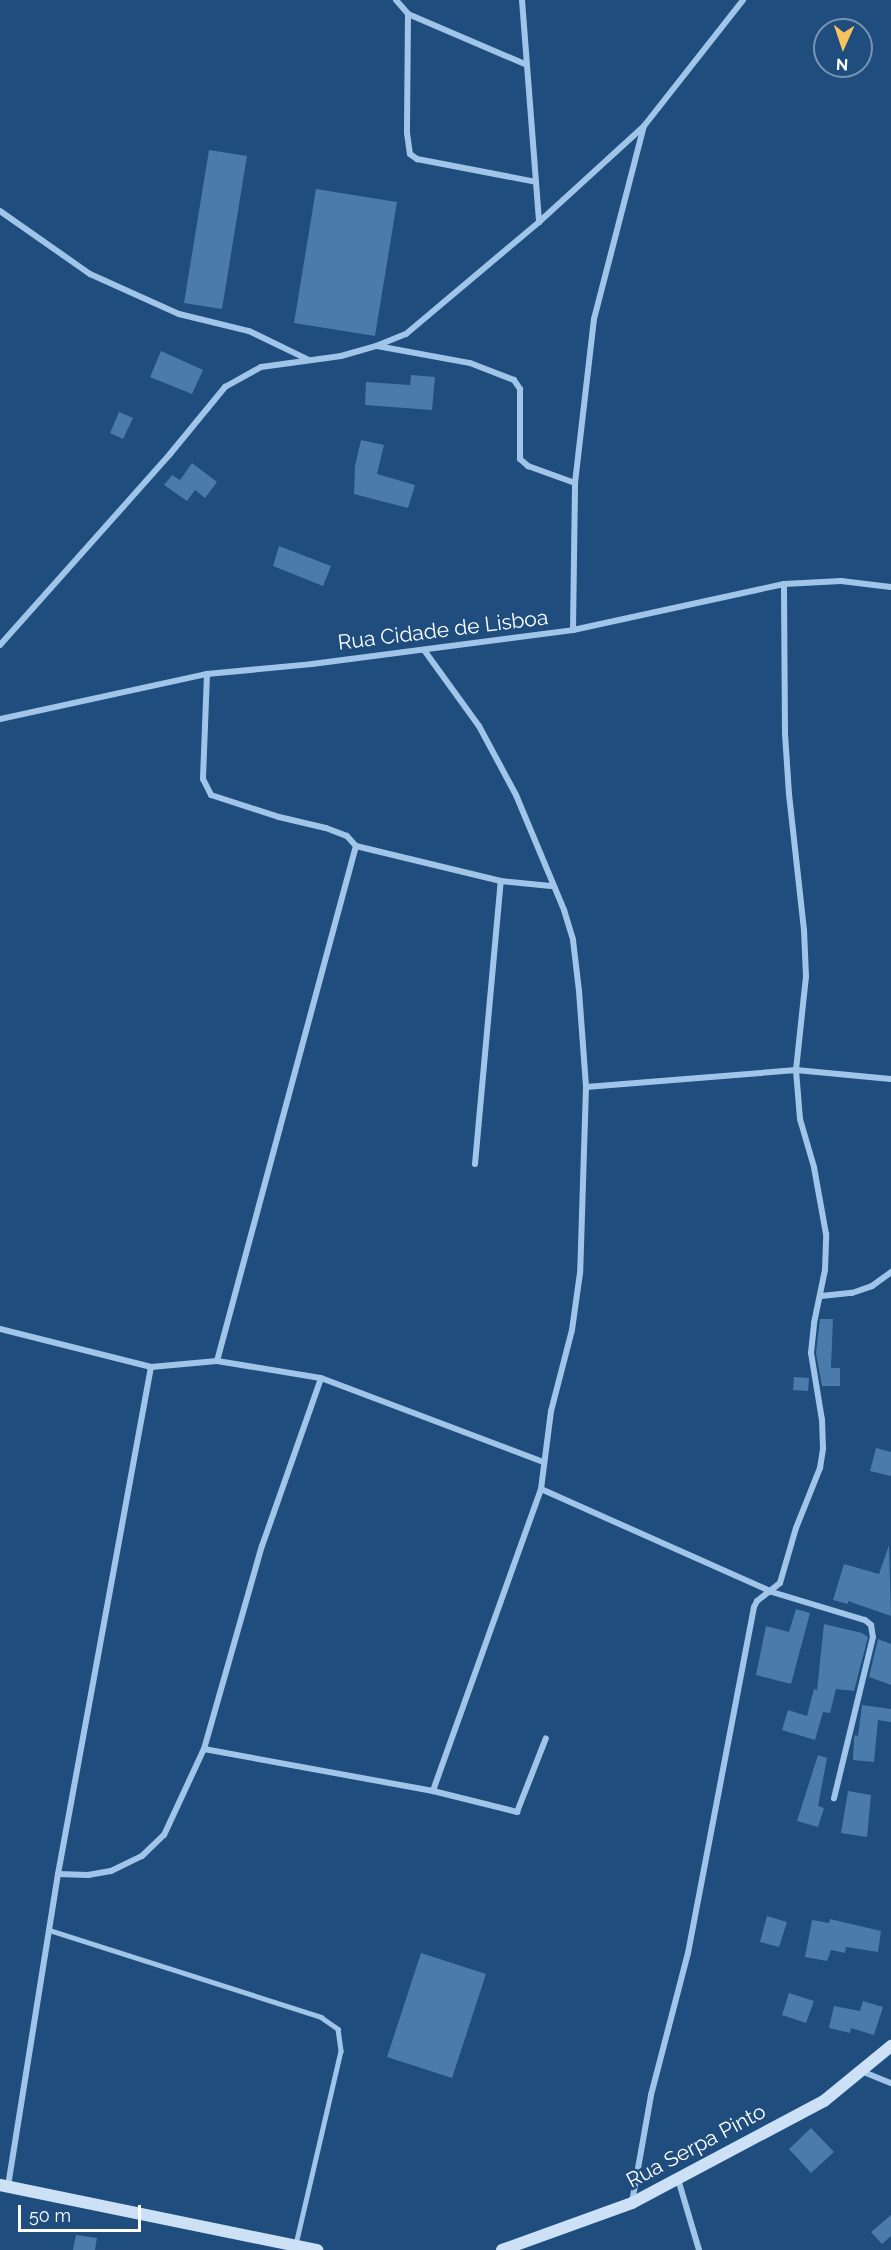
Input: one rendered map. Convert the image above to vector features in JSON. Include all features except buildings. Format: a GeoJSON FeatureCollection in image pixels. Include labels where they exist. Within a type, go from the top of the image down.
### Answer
{"type":"FeatureCollection","features":[{"type":"Feature","properties":{"kind":"street"},"geometry":{"type":"LineString","coordinates":[[396,0],[408,14],[527,65]]}},
{"type":"Feature","properties":{"kind":"street"},"geometry":{"type":"LineString","coordinates":[[522,0],[539,222]]}},
{"type":"Feature","properties":{"kind":"street"},"geometry":{"type":"LineString","coordinates":[[0,645],[170,454],[225,387],[261,367],[341,356],[406,334],[539,222],[644,126],[742,0]]}},
{"type":"Feature","properties":{"kind":"street"},"geometry":{"type":"LineString","coordinates":[[408,14],[407,134],[410,154],[417,159],[536,182]]}},
{"type":"Feature","properties":{"kind":"street"},"geometry":{"type":"LineString","coordinates":[[573,630],[575,483],[594,320],[644,126]]}},
{"type":"Feature","properties":{"kind":"street"},"geometry":{"type":"LineString","coordinates":[[0,211],[90,274],[179,314],[249,331],[307,359]]}},
{"type":"Feature","properties":{"kind":"street"},"geometry":{"type":"LineString","coordinates":[[376,346],[470,363],[514,380],[520,389],[520,459],[528,466],[575,483]]}},
{"type":"Feature","properties":{"kind":"street","name":"Rua Cidade de Lisboa"},"geometry":{"type":"LineString","coordinates":[[0,719],[207,674],[424,650],[573,630],[784,584],[841,581],[891,587]]}},
{"type":"Feature","properties":{"kind":"street"},"geometry":{"type":"LineString","coordinates":[[632,2203],[651,2095],[688,1953],[753,1607],[757,1600],[772,1592],[780,1583],[796,1528],[820,1468],[823,1448],[822,1420],[812,1353],[814,1323],[825,1270],[826,1234],[814,1167],[800,1119],[796,1070],[806,977],[804,930],[787,764],[784,584]]}},
{"type":"Feature","properties":{"kind":"street"},"geometry":{"type":"LineString","coordinates":[[424,650],[484,736],[516,795],[552,886],[564,910],[573,940],[586,1087],[580,1273],[572,1330],[551,1411],[541,1489],[433,1791]]}},
{"type":"Feature","properties":{"kind":"street"},"geometry":{"type":"LineString","coordinates":[[207,674],[203,779],[211,795],[279,818],[326,828],[347,836],[356,846],[501,881],[552,886]]}},
{"type":"Feature","properties":{"kind":"street"},"geometry":{"type":"LineString","coordinates":[[217,1361],[356,846]]}},
{"type":"Feature","properties":{"kind":"street"},"geometry":{"type":"LineString","coordinates":[[475,1164],[501,881]]}},
{"type":"Feature","properties":{"kind":"street"},"geometry":{"type":"LineString","coordinates":[[586,1087],[796,1070],[891,1079]]}},
{"type":"Feature","properties":{"kind":"street"},"geometry":{"type":"LineString","coordinates":[[821,1296],[852,1293],[872,1286],[891,1272]]}},
{"type":"Feature","properties":{"kind":"street"},"geometry":{"type":"LineString","coordinates":[[0,1329],[151,1367],[217,1361],[321,1378],[543,1462]]}},
{"type":"Feature","properties":{"kind":"street"},"geometry":{"type":"LineString","coordinates":[[151,1367],[58,1874],[4,2186],[317,2250]]}},
{"type":"Feature","properties":{"kind":"street"},"geometry":{"type":"LineString","coordinates":[[58,1874],[88,1875],[111,1871],[142,1856],[164,1834],[204,1749],[262,1546],[321,1378]]}},
{"type":"Feature","properties":{"kind":"street"},"geometry":{"type":"LineString","coordinates":[[541,1489],[772,1592],[865,1620],[871,1624],[873,1637],[834,1798]]}},
{"type":"Feature","properties":{"kind":"street"},"geometry":{"type":"LineString","coordinates":[[204,1749],[433,1791],[517,1812],[546,1738]]}},
{"type":"Feature","properties":{"kind":"street","name":"Rua Serpa Pinto"},"geometry":{"type":"LineString","coordinates":[[502,2250],[632,2203],[824,2100],[891,2046]]}},
{"type":"Feature","properties":{"kind":"street"},"geometry":{"type":"LineString","coordinates":[[860,2071],[891,2083]]}},
{"type":"Feature","properties":{"kind":"street"},"geometry":{"type":"LineString","coordinates":[[678,2178],[699,2250]]}},
{"type":"Feature","properties":{"kind":"lane"},"geometry":{"type":"LineString","coordinates":[[49,1930],[321,2017],[338,2029],[341,2051],[296,2246]]}}]}
